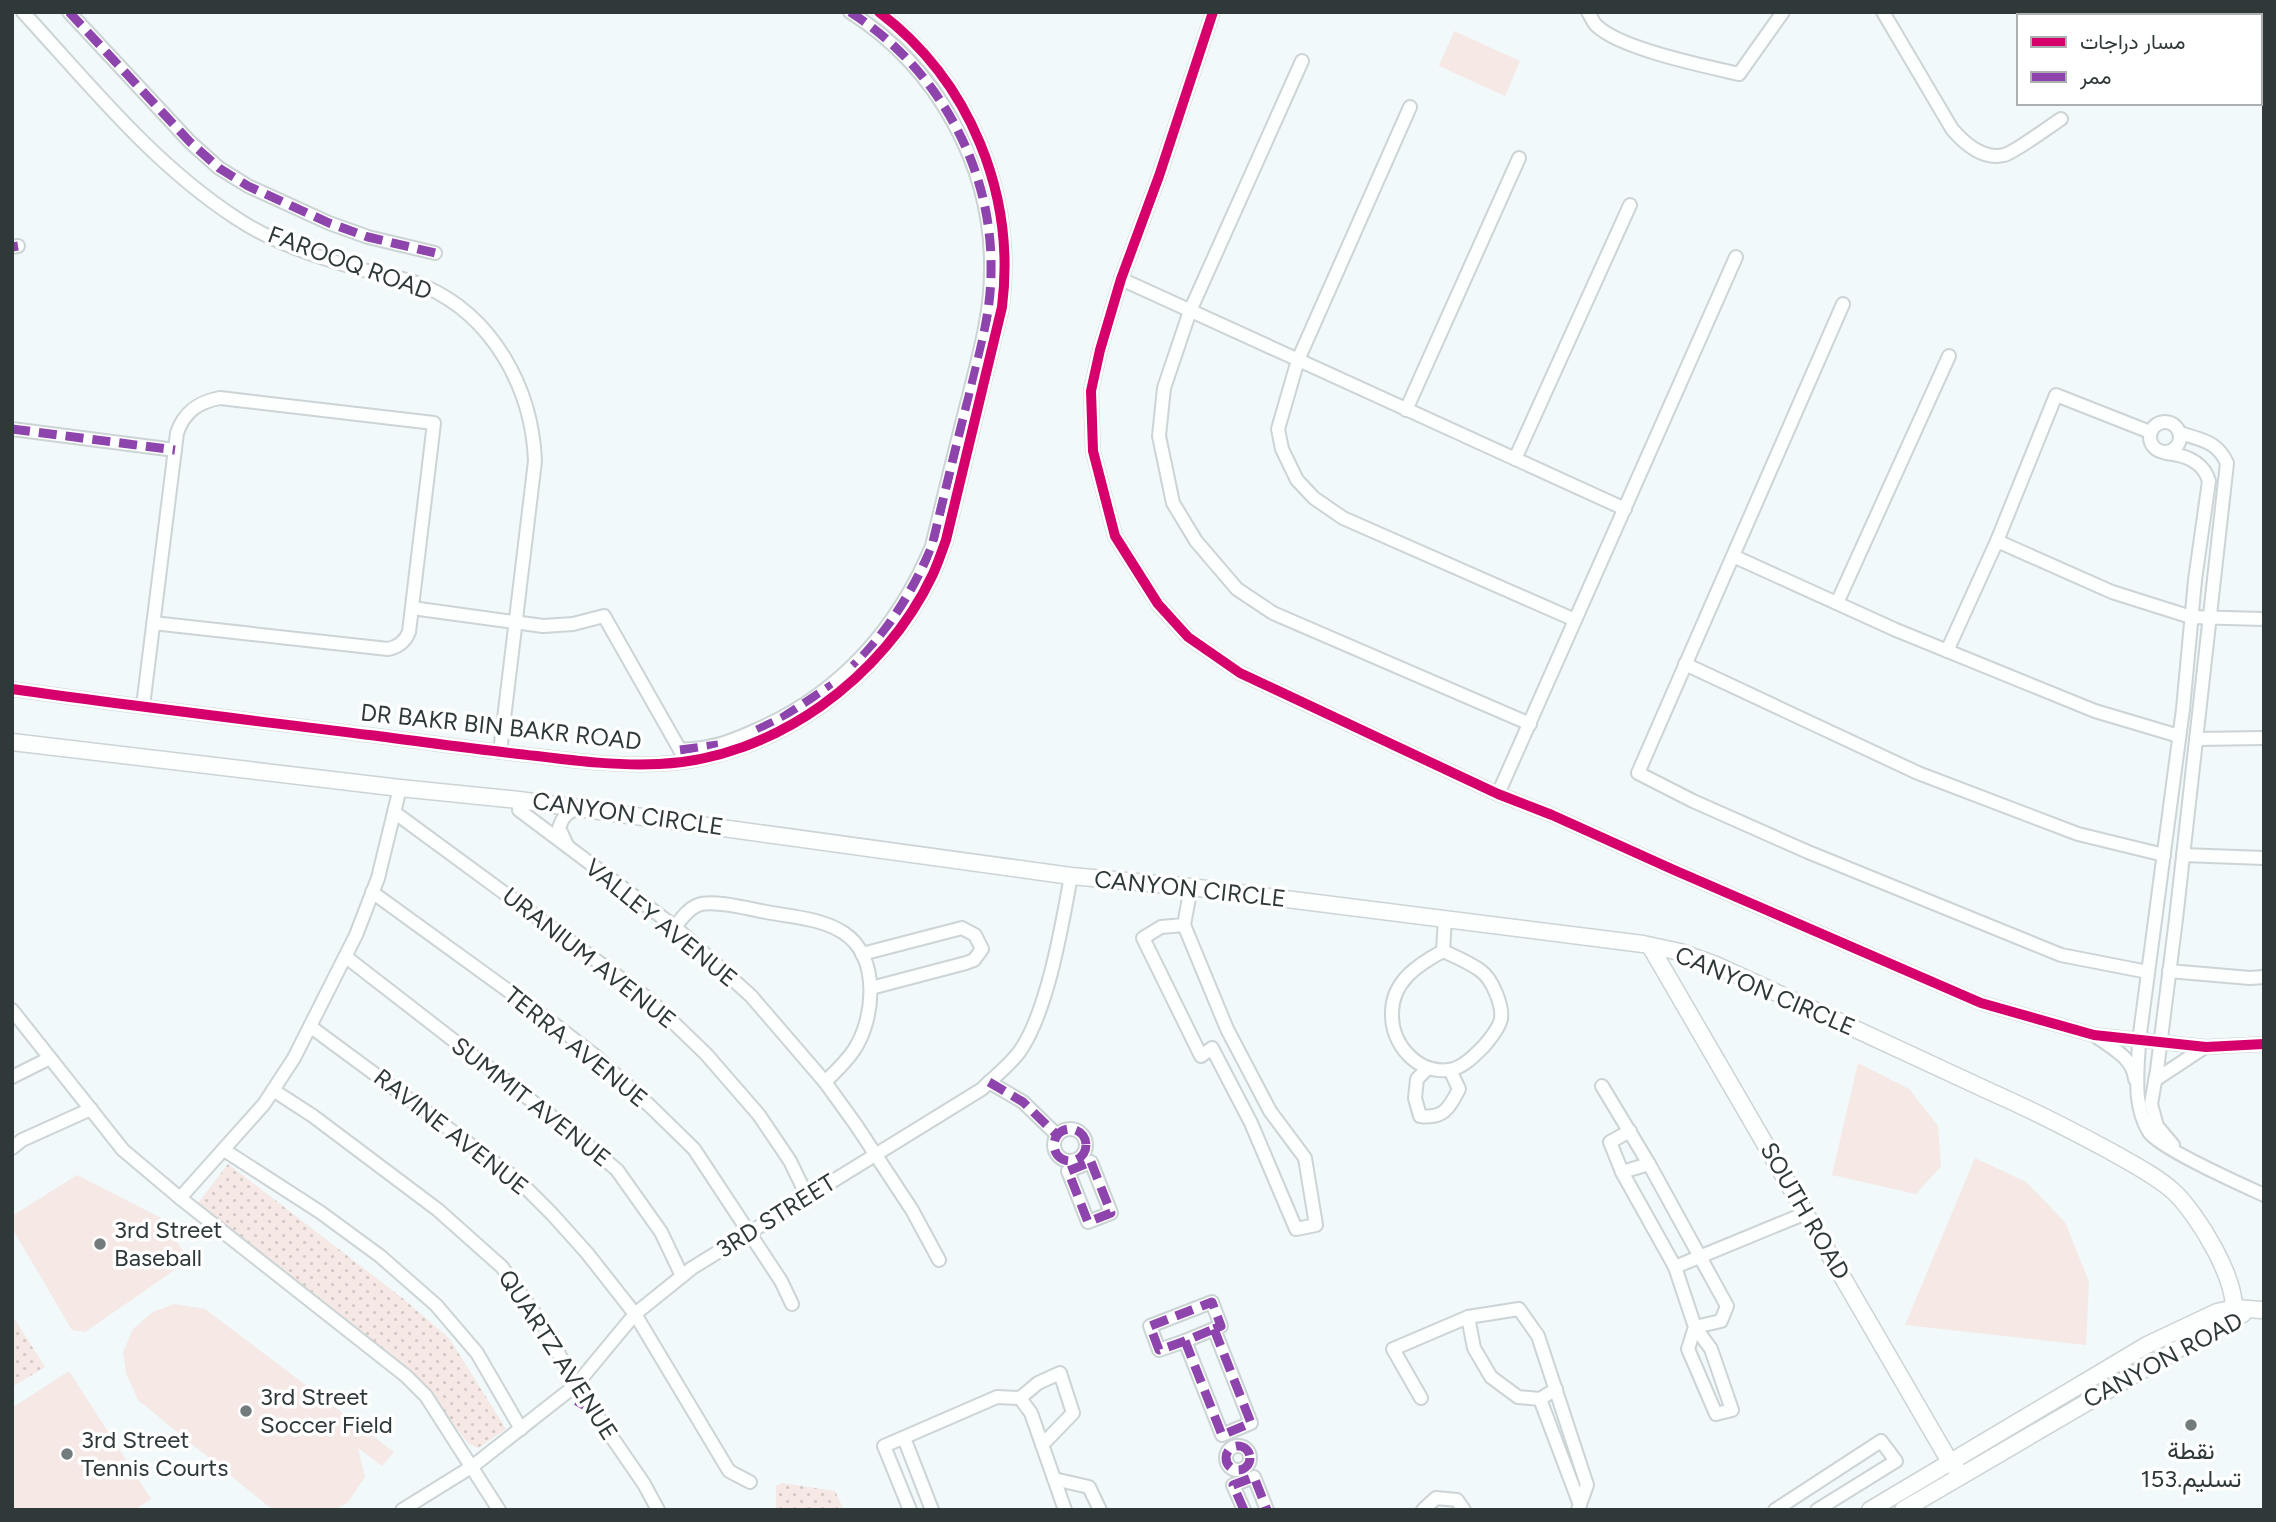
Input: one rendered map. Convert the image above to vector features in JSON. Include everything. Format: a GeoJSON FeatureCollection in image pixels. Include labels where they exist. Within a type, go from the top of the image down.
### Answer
{"type":"FeatureCollection","features":[{"type":"Feature","properties":{"kind":"main road","name":"CANYON CIRCLE"},"geometry":{"type":"LineString","coordinates":[[12,742],[400,789],[583,808],[1071,876],[1191,887],[1680,952],[1716,965],[2055,1121],[2137,1166],[2172,1190],[2196,1216],[2213,1246],[2233,1297],[2234,1313]]}},
{"type":"Feature","properties":{"kind":"main road","name":"SOUTH ROAD"},"geometry":{"type":"LineString","coordinates":[[1650,946],[1950,1462],[1962,1475]]}},
{"type":"Feature","properties":{"kind":"main road","name":"CANYON ROAD"},"geometry":{"type":"LineString","coordinates":[[1898,1505],[1950,1462],[2147,1345],[2217,1312],[2234,1313]]}},
{"type":"Feature","properties":{"kind":"main road","name":"CANYON ROAD"},"geometry":{"type":"LineString","coordinates":[[1870,1510],[1898,1505],[1962,1475],[2234,1313]]}},
{"type":"Feature","properties":{"kind":"street","name":"FAROOQ ROAD"},"geometry":{"type":"LineString","coordinates":[[23,12],[166,164],[218,206],[245,224],[304,251],[422,285],[438,293],[470,317],[503,354],[521,389],[534,435],[533,488],[500,752]]}},
{"type":"Feature","properties":{"kind":"street"},"geometry":{"type":"LineString","coordinates":[[412,608],[559,626],[604,616],[683,755],[746,735],[782,718],[837,682],[859,661],[882,632],[920,574],[932,546],[985,328],[991,271],[990,241],[983,200],[970,156],[947,110],[914,64],[867,23],[850,12]]}},
{"type":"Feature","properties":{"kind":"street","name":"DR BAKR BIN BAKR ROAD"},"geometry":{"type":"LineString","coordinates":[[12,689],[500,752],[631,764],[661,764],[683,755],[725,753],[789,726],[846,687],[876,658],[917,603],[933,574],[946,540],[1002,307],[1005,282],[999,202],[990,166],[963,108],[932,62],[915,43],[879,12]]}},
{"type":"Feature","properties":{"kind":"street"},"geometry":{"type":"LineString","coordinates":[[1213,12],[1159,176],[1121,279],[1091,391],[1093,451],[1115,536],[1158,604],[1188,637],[1240,673],[1498,794],[1552,815],[1981,1003],[2094,1035],[2206,1047],[2264,1044]]}},
{"type":"Feature","properties":{"kind":"street"},"geometry":{"type":"LineString","coordinates":[[1588,12],[1597,26],[1626,43],[1739,74],[1783,12]]}},
{"type":"Feature","properties":{"kind":"street"},"geometry":{"type":"LineString","coordinates":[[1883,12],[1952,129],[1965,144],[1984,153],[2004,155],[2061,119]]}},
{"type":"Feature","properties":{"kind":"street"},"geometry":{"type":"LineString","coordinates":[[70,13],[190,142],[219,168],[248,186],[329,223],[368,237],[435,253]]}},
{"type":"Feature","properties":{"kind":"street"},"geometry":{"type":"LineString","coordinates":[[1302,61],[1190,311],[1164,388],[1159,436],[1173,503],[1196,541],[1237,589],[1273,613],[1530,724]]}},
{"type":"Feature","properties":{"kind":"street"},"geometry":{"type":"LineString","coordinates":[[1410,107],[1298,360],[1278,429],[1282,449],[1297,480],[1314,498],[1343,518],[1576,620]]}},
{"type":"Feature","properties":{"kind":"street"},"geometry":{"type":"LineString","coordinates":[[1406,410],[1519,158]]}},
{"type":"Feature","properties":{"kind":"street"},"geometry":{"type":"LineString","coordinates":[[1515,459],[1630,205]]}},
{"type":"Feature","properties":{"kind":"street"},"geometry":{"type":"LineString","coordinates":[[1498,794],[1736,257]]}},
{"type":"Feature","properties":{"kind":"street"},"geometry":{"type":"LineString","coordinates":[[1121,279],[1625,509]]}},
{"type":"Feature","properties":{"kind":"street"},"geometry":{"type":"LineString","coordinates":[[1843,304],[1638,773],[1693,801],[1808,852],[2061,955],[2148,972]]}},
{"type":"Feature","properties":{"kind":"street"},"geometry":{"type":"LineString","coordinates":[[1837,603],[1949,356]]}},
{"type":"Feature","properties":{"kind":"street"},"geometry":{"type":"LineString","coordinates":[[1947,651],[1997,541],[2056,395],[2150,432]]}},
{"type":"Feature","properties":{"kind":"street"},"geometry":{"type":"LineString","coordinates":[[143,706],[153,623],[177,433],[187,413],[208,400],[220,398],[434,423],[412,608],[406,639],[400,645],[388,649],[153,623]]}},
{"type":"Feature","properties":{"kind":"street"},"geometry":{"type":"LineString","coordinates":[[2136,1090],[2148,972],[2209,481],[2200,465],[2183,455],[2166,453],[2155,449],[2151,444],[2150,432],[2153,426],[2164,421],[2177,427],[2180,433],[2179,444],[2166,453]]}},
{"type":"Feature","properties":{"kind":"street"},"geometry":{"type":"LineString","coordinates":[[12,429],[175,450]]}},
{"type":"Feature","properties":{"kind":"street"},"geometry":{"type":"LineString","coordinates":[[2180,433],[2211,443],[2221,451],[2227,463],[2183,855],[2151,1104],[2157,1126],[2182,1156]]}},
{"type":"Feature","properties":{"kind":"street"},"geometry":{"type":"LineString","coordinates":[[1997,541],[2112,592],[2192,617],[2264,619]]}},
{"type":"Feature","properties":{"kind":"street"},"geometry":{"type":"LineString","coordinates":[[1733,556],[1947,651],[2095,711],[2179,736]]}},
{"type":"Feature","properties":{"kind":"street"},"geometry":{"type":"LineString","coordinates":[[1685,664],[1918,772],[2078,834],[2164,855]]}},
{"type":"Feature","properties":{"kind":"street"},"geometry":{"type":"LineString","coordinates":[[2196,739],[2264,738]]}},
{"type":"Feature","properties":{"kind":"street"},"geometry":{"type":"LineString","coordinates":[[180,1198],[264,1104],[295,1058],[346,957],[372,892],[400,789]]}},
{"type":"Feature","properties":{"kind":"street","name":"VALLEY AVENUE"},"geometry":{"type":"LineString","coordinates":[[519,800],[519,810],[675,927],[751,996],[825,1082],[856,1125],[912,1210],[939,1260]]}},
{"type":"Feature","properties":{"kind":"street"},"geometry":{"type":"LineString","coordinates":[[575,853],[565,843],[559,828],[569,811],[583,808]]}},
{"type":"Feature","properties":{"kind":"street","name":"URANIUM AVENUE"},"geometry":{"type":"LineString","coordinates":[[394,811],[650,1000],[706,1054],[759,1115],[790,1161],[807,1196]]}},
{"type":"Feature","properties":{"kind":"street"},"geometry":{"type":"LineString","coordinates":[[2183,855],[2264,858]]}},
{"type":"Feature","properties":{"kind":"street","name":"3RD STREET"},"geometry":{"type":"LineString","coordinates":[[401,1510],[417,1506],[521,1429],[582,1394],[635,1314],[682,1276],[982,1089],[1020,1051],[1040,1009],[1063,922],[1071,876]]}},
{"type":"Feature","properties":{"kind":"street"},"geometry":{"type":"LineString","coordinates":[[1184,925],[1161,927],[1143,938],[1201,1056],[1212,1048],[1251,1123],[1296,1228],[1315,1225],[1305,1158],[1270,1111],[1227,1029],[1184,925],[1191,887]]}},
{"type":"Feature","properties":{"kind":"street","name":"TERRA AVENUE"},"geometry":{"type":"LineString","coordinates":[[372,892],[593,1054],[694,1149],[781,1281],[792,1304]]}},
{"type":"Feature","properties":{"kind":"street"},"geometry":{"type":"LineString","coordinates":[[675,927],[689,910],[700,903],[822,922],[846,934],[862,954],[871,988],[866,1027],[854,1051],[825,1082]]}},
{"type":"Feature","properties":{"kind":"street"},"geometry":{"type":"LineString","coordinates":[[1443,951],[1445,919]]}},
{"type":"Feature","properties":{"kind":"street"},"geometry":{"type":"LineString","coordinates":[[862,954],[962,928],[975,935],[982,949],[974,960],[966,963],[871,988]]}},
{"type":"Feature","properties":{"kind":"street"},"geometry":{"type":"LineString","coordinates":[[1443,951],[1483,973],[1496,991],[1501,1018],[1491,1039],[1473,1058],[1450,1070],[1428,1068],[1409,1057],[1399,1045],[1391,1015],[1395,989],[1419,964],[1443,951]]}},
{"type":"Feature","properties":{"kind":"street","name":"SUMMIT AVENUE"},"geometry":{"type":"LineString","coordinates":[[346,957],[617,1170],[660,1232],[682,1276]]}},
{"type":"Feature","properties":{"kind":"street"},"geometry":{"type":"LineString","coordinates":[[2169,971],[2264,977]]}},
{"type":"Feature","properties":{"kind":"street"},"geometry":{"type":"LineString","coordinates":[[12,1010],[123,1150],[406,1376],[426,1396],[499,1510]]}},
{"type":"Feature","properties":{"kind":"street","name":"RAVINE AVENUE"},"geometry":{"type":"LineString","coordinates":[[311,1027],[517,1179],[587,1253],[635,1314],[729,1471],[750,1482]]}},
{"type":"Feature","properties":{"kind":"street"},"geometry":{"type":"LineString","coordinates":[[2094,1035],[2126,1058],[2134,1073],[2140,1110],[2150,1135],[2182,1156],[2264,1195]]}},
{"type":"Feature","properties":{"kind":"street"},"geometry":{"type":"LineString","coordinates":[[2155,1080],[2206,1047]]}},
{"type":"Feature","properties":{"kind":"street"},"geometry":{"type":"LineString","coordinates":[[1409,1057],[1416,1079],[1415,1098],[1420,1116],[1434,1118],[1450,1108],[1459,1089],[1450,1070]]}},
{"type":"Feature","properties":{"kind":"street"},"geometry":{"type":"LineString","coordinates":[[12,1077],[50,1058]]}},
{"type":"Feature","properties":{"kind":"street"},"geometry":{"type":"LineString","coordinates":[[1416,1079],[1428,1068]]}},
{"type":"Feature","properties":{"kind":"street"},"geometry":{"type":"LineString","coordinates":[[989,1082],[1023,1102],[1057,1135]]}},
{"type":"Feature","properties":{"kind":"street"},"geometry":{"type":"LineString","coordinates":[[1602,1086],[1649,1164],[1727,1306],[1721,1321],[1695,1327]]}},
{"type":"Feature","properties":{"kind":"street","name":"QUARTZ AVENUE"},"geometry":{"type":"LineString","coordinates":[[274,1090],[438,1210],[502,1267],[544,1327],[582,1394],[644,1484],[658,1510]]}},
{"type":"Feature","properties":{"kind":"street"},"geometry":{"type":"LineString","coordinates":[[12,1147],[22,1139],[91,1109]]}},
{"type":"Feature","properties":{"kind":"street"},"geometry":{"type":"LineString","coordinates":[[1057,1135],[1053,1145],[1057,1156],[1077,1164],[1091,1162],[1111,1213],[1088,1222],[1068,1171],[1077,1164],[1084,1154],[1086,1143],[1082,1134],[1072,1129],[1066,1129],[1057,1135]]}},
{"type":"Feature","properties":{"kind":"street"},"geometry":{"type":"LineString","coordinates":[[1630,1131],[1610,1142],[1622,1172],[1675,1267],[1695,1327],[1711,1349],[1732,1410],[1716,1415],[1689,1349],[1695,1327]]}},
{"type":"Feature","properties":{"kind":"street"},"geometry":{"type":"LineString","coordinates":[[224,1150],[320,1212],[380,1256],[436,1304],[477,1353],[521,1429]]}},
{"type":"Feature","properties":{"kind":"street"},"geometry":{"type":"LineString","coordinates":[[1622,1172],[1649,1164]]}},
{"type":"Feature","properties":{"kind":"street"},"geometry":{"type":"LineString","coordinates":[[1675,1267],[1806,1213]]}},
{"type":"Feature","properties":{"kind":"street"},"geometry":{"type":"LineString","coordinates":[[1212,1302],[1221,1326],[1185,1341],[1159,1350],[1150,1325],[1212,1302]]}},
{"type":"Feature","properties":{"kind":"street"},"geometry":{"type":"LineString","coordinates":[[1421,1398],[1393,1349],[1468,1317],[1519,1309],[1538,1336],[1587,1485],[1579,1507]]}},
{"type":"Feature","properties":{"kind":"street"},"geometry":{"type":"LineString","coordinates":[[1468,1317],[1474,1348],[1491,1377],[1518,1397],[1540,1399],[1556,1390]]}},
{"type":"Feature","properties":{"kind":"street"},"geometry":{"type":"LineString","coordinates":[[1185,1341],[1222,1435],[1251,1423],[1214,1329]]}},
{"type":"Feature","properties":{"kind":"street"},"geometry":{"type":"LineString","coordinates":[[909,1510],[884,1446],[996,1397],[1020,1398],[1038,1383],[1060,1373],[1073,1413],[1042,1445]]}},
{"type":"Feature","properties":{"kind":"street"},"geometry":{"type":"LineString","coordinates":[[1020,1398],[1031,1413],[1065,1510]]}},
{"type":"Feature","properties":{"kind":"street"},"geometry":{"type":"LineString","coordinates":[[1540,1399],[1579,1507]]}},
{"type":"Feature","properties":{"kind":"street"},"geometry":{"type":"LineString","coordinates":[[1231,1431],[1236,1446],[1249,1452],[1250,1461],[1243,1476],[1233,1486],[1244,1510]]}},
{"type":"Feature","properties":{"kind":"street"},"geometry":{"type":"LineString","coordinates":[[904,1438],[932,1510]]}},
{"type":"Feature","properties":{"kind":"street"},"geometry":{"type":"LineString","coordinates":[[1774,1510],[1881,1441],[1896,1461],[1817,1510]]}},
{"type":"Feature","properties":{"kind":"street"},"geometry":{"type":"LineString","coordinates":[[1243,1476],[1254,1477],[1268,1510]]}},
{"type":"Feature","properties":{"kind":"street"},"geometry":{"type":"LineString","coordinates":[[1054,1479],[1089,1488],[1100,1510]]}},
{"type":"Feature","properties":{"kind":"street"},"geometry":{"type":"LineString","coordinates":[[1423,1510],[1436,1498],[1457,1500],[1464,1510]]}},
{"type":"Feature","properties":{"kind":"shaded area"},"geometry":{"type":"Polygon","coordinates":[[[1454,31],[1520,61],[1505,96],[1439,66],[1454,31]]]}},
{"type":"Feature","properties":{"kind":"shaded area"},"geometry":{"type":"Polygon","coordinates":[[[1858,1063],[1909,1089],[1938,1126],[1941,1166],[1916,1194],[1832,1175],[1858,1063]]]}},
{"type":"Feature","properties":{"kind":"shaded area"},"geometry":{"type":"Polygon","coordinates":[[[1975,1158],[2026,1182],[2065,1222],[2089,1282],[2086,1345],[1905,1325],[1975,1158]]]}},
{"type":"Feature","properties":{"kind":"shaded area"},"geometry":{"type":"Polygon","coordinates":[[[228,1164],[401,1297],[449,1338],[506,1429],[478,1448],[469,1444],[420,1382],[198,1203],[228,1164]]]}},
{"type":"Feature","properties":{"kind":"shaded area","name":"3rd Street Baseball"},"geometry":{"type":"Polygon","coordinates":[[[77,1175],[161,1218],[189,1260],[85,1332],[72,1330],[12,1228],[12,1216],[77,1175]]]}},
{"type":"Feature","properties":{"kind":"shaded area"},"geometry":{"type":"Polygon","coordinates":[[[174,1304],[205,1309],[394,1452],[382,1466],[358,1448],[365,1477],[348,1502],[335,1510],[276,1510],[268,1506],[138,1400],[126,1373],[123,1352],[133,1329],[153,1312],[174,1304]]]}},
{"type":"Feature","properties":{"kind":"shaded area"},"geometry":{"type":"Polygon","coordinates":[[[12,1315],[45,1367],[12,1387],[12,1315]]]}},
{"type":"Feature","properties":{"kind":"shaded area","name":"3rd Street Tennis Courts"},"geometry":{"type":"Polygon","coordinates":[[[69,1371],[151,1499],[134,1510],[12,1510],[12,1408],[69,1371]]]}},
{"type":"Feature","properties":{"kind":"shaded area"},"geometry":{"type":"Polygon","coordinates":[[[782,1483],[835,1491],[844,1510],[772,1510],[776,1507],[776,1486],[782,1483]]]}},
{"type":"Feature","properties":{"kind":"marked path"},"geometry":{"type":"LineString","coordinates":[[69,12],[190,142],[219,168],[248,186],[329,223],[368,237],[435,253]]}},
{"type":"Feature","properties":{"kind":"marked path"},"geometry":{"type":"LineString","coordinates":[[850,12],[881,35],[909,61],[954,123],[982,194],[989,232],[991,271],[984,334],[932,546],[898,610],[853,666]]}},
{"type":"Feature","properties":{"kind":"marked path"},"geometry":{"type":"LineString","coordinates":[[12,247],[18,246]]}},
{"type":"Feature","properties":{"kind":"marked path"},"geometry":{"type":"LineString","coordinates":[[12,429],[175,450]]}},
{"type":"Feature","properties":{"kind":"marked path"},"geometry":{"type":"LineString","coordinates":[[757,730],[782,718],[832,685]]}},
{"type":"Feature","properties":{"kind":"marked path"},"geometry":{"type":"LineString","coordinates":[[680,750],[718,745]]}},
{"type":"Feature","properties":{"kind":"marked path"},"geometry":{"type":"LineString","coordinates":[[989,1082],[1023,1102],[1057,1135]]}},
{"type":"Feature","properties":{"kind":"marked path"},"geometry":{"type":"LineString","coordinates":[[1070,1129],[1081,1134],[1086,1145],[1081,1156],[1070,1161],[1059,1156],[1054,1145],[1059,1134],[1070,1129]]}},
{"type":"Feature","properties":{"kind":"marked path"},"geometry":{"type":"LineString","coordinates":[[1091,1162],[1111,1213],[1088,1222],[1068,1171],[1091,1162]]}},
{"type":"Feature","properties":{"kind":"marked path"},"geometry":{"type":"LineString","coordinates":[[1185,1341],[1159,1350],[1150,1326],[1212,1302],[1221,1326],[1214,1329]]}},
{"type":"Feature","properties":{"kind":"marked path"},"geometry":{"type":"LineString","coordinates":[[1214,1329],[1251,1423],[1222,1435],[1185,1341],[1214,1329]]}},
{"type":"Feature","properties":{"kind":"marked path"},"geometry":{"type":"LineString","coordinates":[[578,1407],[590,1387]]}},
{"type":"Feature","properties":{"kind":"marked path"},"geometry":{"type":"LineString","coordinates":[[1238,1446],[1247,1449],[1250,1458],[1247,1467],[1238,1470],[1229,1467],[1226,1458],[1229,1449],[1238,1446]]}},
{"type":"Feature","properties":{"kind":"marked path"},"geometry":{"type":"LineString","coordinates":[[1244,1510],[1233,1485],[1254,1477],[1267,1510]]}},
{"type":"Feature","properties":{"kind":"cycle path"},"geometry":{"type":"LineString","coordinates":[[12,689],[495,751],[628,764],[702,759],[743,747],[783,729],[821,706],[855,679],[886,647],[912,612],[933,574],[946,540],[1002,307],[1004,265],[1001,223],[993,182],[980,143],[962,106],[939,71],[911,40],[879,12]]}},
{"type":"Feature","properties":{"kind":"cycle path"},"geometry":{"type":"LineString","coordinates":[[1213,12],[1159,176],[1121,279],[1091,391],[1093,451],[1115,536],[1158,604],[1188,637],[1240,673],[1498,794],[1552,815],[1981,1003],[2094,1035],[2206,1047],[2264,1044]]}},
{"type":"Feature","properties":{"kind":"place","name":"3rd Street Baseball"},"geometry":{"type":"Point","coordinates":[100,1244]}},
{"type":"Feature","properties":{"kind":"place","name":"3rd Street Soccer Field"},"geometry":{"type":"Point","coordinates":[246,1411]}},
{"type":"Feature","properties":{"kind":"place","name":"نقطة تسليم.153"},"geometry":{"type":"Point","coordinates":[2191,1425]}},
{"type":"Feature","properties":{"kind":"place","name":"3rd Street Tennis Courts"},"geometry":{"type":"Point","coordinates":[67,1454]}}]}
